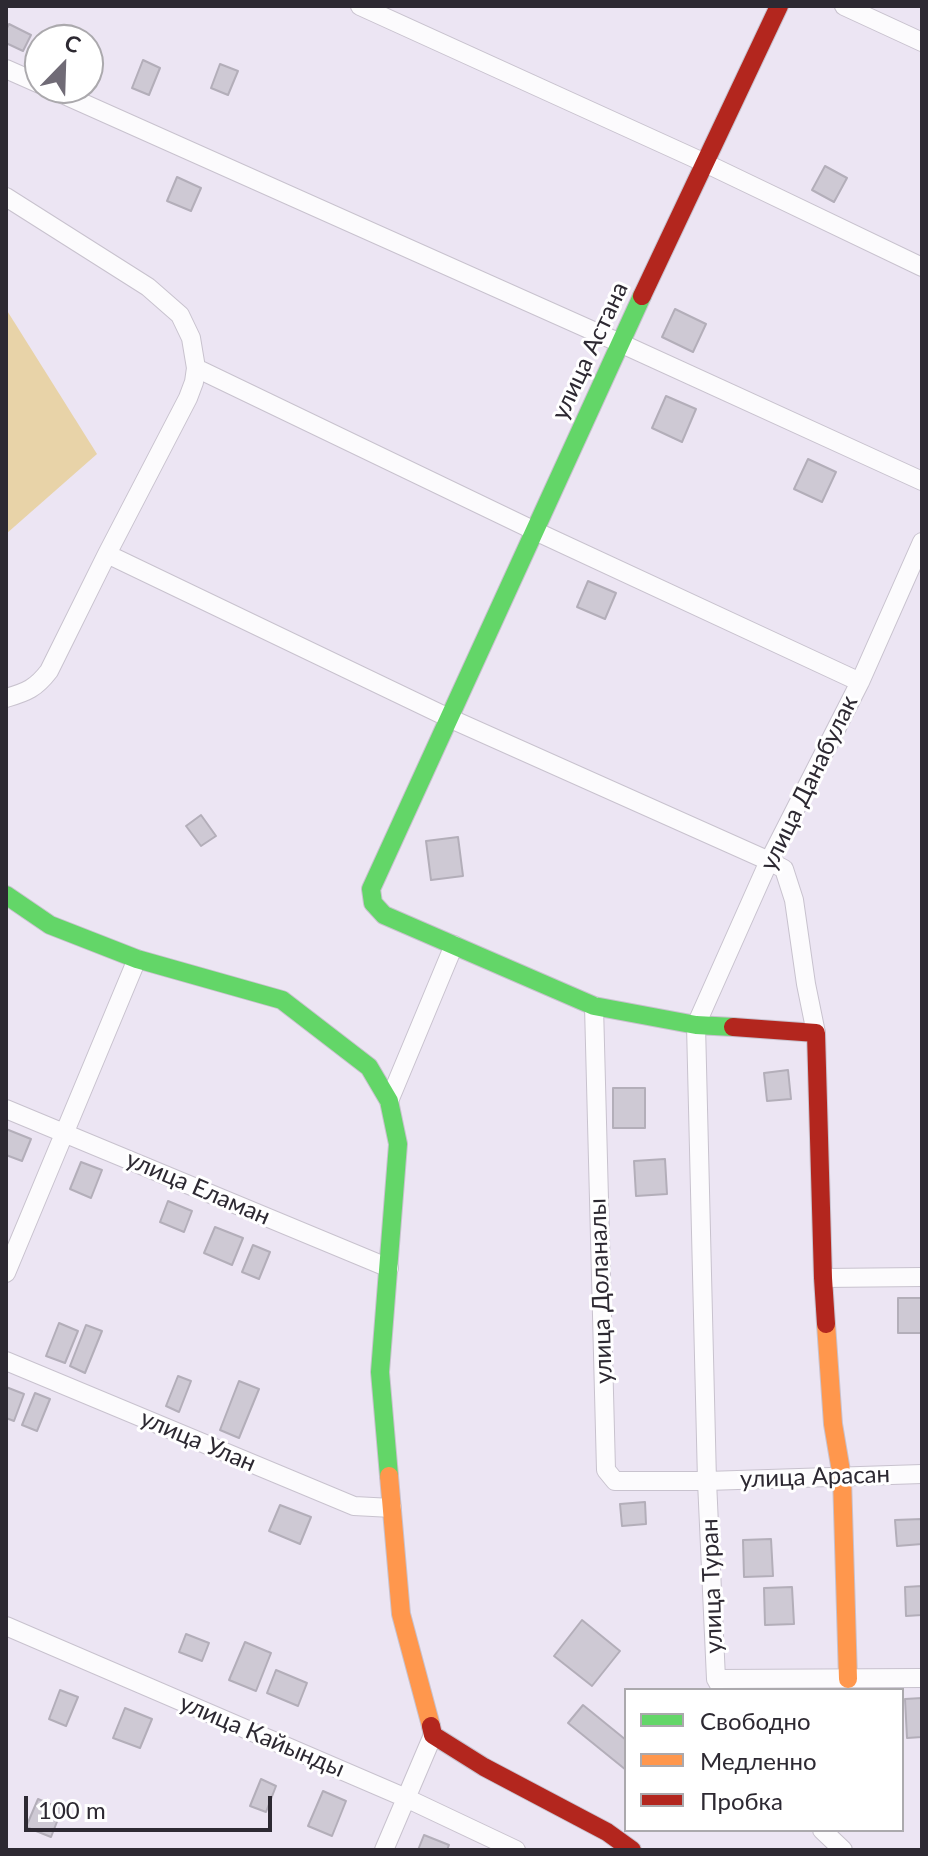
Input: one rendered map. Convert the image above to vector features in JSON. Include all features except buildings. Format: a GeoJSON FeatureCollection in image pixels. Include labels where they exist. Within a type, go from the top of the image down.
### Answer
{"type":"FeatureCollection","features":[{"type":"Feature","properties":{"kind":"street"},"geometry":{"type":"LineString","coordinates":[[360,6],[705,163],[922,267]]}},
{"type":"Feature","properties":{"kind":"street","name":"улица Астана"},"geometry":{"type":"LineString","coordinates":[[454,945],[384,915],[373,903],[371,889],[620,343],[779,6]]}},
{"type":"Feature","properties":{"kind":"street"},"geometry":{"type":"LineString","coordinates":[[844,6],[922,42]]}},
{"type":"Feature","properties":{"kind":"street"},"geometry":{"type":"LineString","coordinates":[[85,104],[922,481]]}},
{"type":"Feature","properties":{"kind":"street"},"geometry":{"type":"LineString","coordinates":[[6,197],[148,287],[180,315],[191,338],[196,368],[188,398],[49,671],[40,684],[6,698]]}},
{"type":"Feature","properties":{"kind":"street"},"geometry":{"type":"LineString","coordinates":[[196,368],[535,531],[860,682]]}},
{"type":"Feature","properties":{"kind":"street","name":"улица Данабулак"},"geometry":{"type":"LineString","coordinates":[[696,1025],[769,861],[860,682],[922,542]]}},
{"type":"Feature","properties":{"kind":"street"},"geometry":{"type":"LineString","coordinates":[[107,554],[449,718],[784,869],[794,900],[816,1033],[823,1278],[833,1424],[842,1477],[848,1679]]}},
{"type":"Feature","properties":{"kind":"street"},"geometry":{"type":"LineString","coordinates":[[6,895],[50,925],[137,959],[282,1000],[369,1067],[389,1101],[398,1144],[380,1372],[401,1614],[433,1735],[384,1850]]}},
{"type":"Feature","properties":{"kind":"street"},"geometry":{"type":"LineString","coordinates":[[389,1101],[454,945],[594,1006],[696,1025],[816,1033]]}},
{"type":"Feature","properties":{"kind":"street"},"geometry":{"type":"LineString","coordinates":[[6,1273],[137,959]]}},
{"type":"Feature","properties":{"kind":"street","name":"улица Доланалы"},"geometry":{"type":"LineString","coordinates":[[594,1006],[606,1470],[615,1481],[707,1481]]}},
{"type":"Feature","properties":{"kind":"street","name":"улица Туран"},"geometry":{"type":"LineString","coordinates":[[696,1025],[707,1481],[719,1684]]}},
{"type":"Feature","properties":{"kind":"street","name":"улица Еламан"},"geometry":{"type":"LineString","coordinates":[[6,1109],[389,1268]]}},
{"type":"Feature","properties":{"kind":"street"},"geometry":{"type":"LineString","coordinates":[[823,1278],[922,1277]]}},
{"type":"Feature","properties":{"kind":"street","name":"улица Улан"},"geometry":{"type":"LineString","coordinates":[[6,1361],[354,1506],[392,1508]]}},
{"type":"Feature","properties":{"kind":"street","name":"улица Арасан"},"geometry":{"type":"LineString","coordinates":[[707,1481],[922,1474]]}},
{"type":"Feature","properties":{"kind":"street","name":"улица Кайынды"},"geometry":{"type":"LineString","coordinates":[[6,1626],[406,1798],[516,1850]]}},
{"type":"Feature","properties":{"kind":"street"},"geometry":{"type":"LineString","coordinates":[[719,1684],[922,1678]]}},
{"type":"Feature","properties":{"kind":"street"},"geometry":{"type":"LineString","coordinates":[[433,1735],[484,1767],[607,1832],[632,1850]]}},
{"type":"Feature","properties":{"kind":"street"},"geometry":{"type":"LineString","coordinates":[[824,1832],[843,1850]]}},
{"type":"Feature","properties":{"kind":"shaded area"},"geometry":{"type":"Polygon","coordinates":[[[6,309],[97,454],[6,534],[6,309]]]}},
{"type":"Feature","properties":{"kind":"traffic: fast"},"geometry":{"type":"LineString","coordinates":[[642,296],[371,889],[373,903],[384,915],[594,1006],[696,1025],[733,1027]]}},
{"type":"Feature","properties":{"kind":"traffic: fast"},"geometry":{"type":"LineString","coordinates":[[6,895],[50,925],[137,959],[282,1000],[369,1067],[389,1101],[398,1144],[380,1372],[389,1476]]}},
{"type":"Feature","properties":{"kind":"traffic: slow"},"geometry":{"type":"LineString","coordinates":[[826,1324],[833,1424],[842,1477],[848,1679]]}},
{"type":"Feature","properties":{"kind":"traffic: slow"},"geometry":{"type":"LineString","coordinates":[[389,1476],[401,1614],[431,1726]]}},
{"type":"Feature","properties":{"kind":"traffic: jam"},"geometry":{"type":"LineString","coordinates":[[642,296],[779,6]]}},
{"type":"Feature","properties":{"kind":"traffic: jam"},"geometry":{"type":"LineString","coordinates":[[733,1027],[816,1033],[826,1324]]}},
{"type":"Feature","properties":{"kind":"traffic: jam"},"geometry":{"type":"LineString","coordinates":[[431,1726],[433,1735],[484,1767],[607,1832],[632,1850]]}}]}
